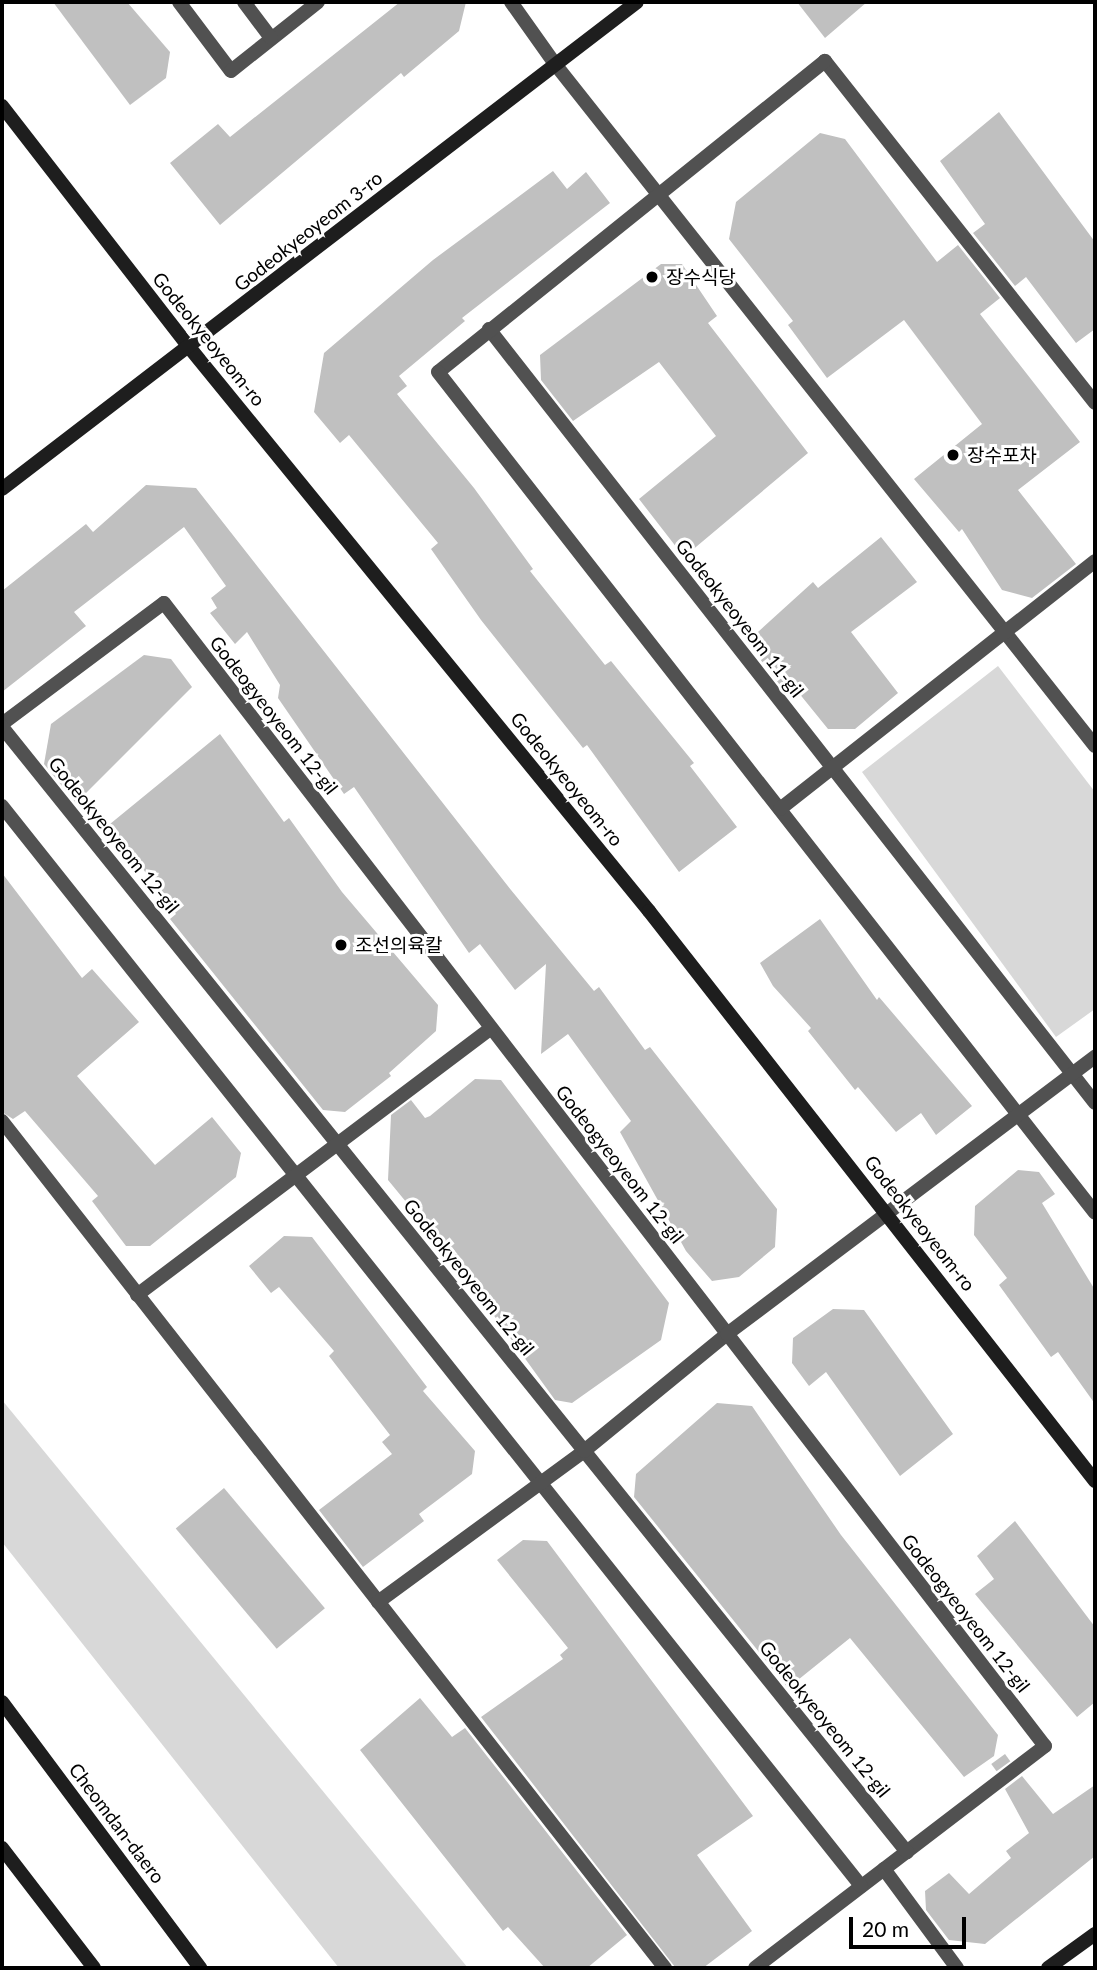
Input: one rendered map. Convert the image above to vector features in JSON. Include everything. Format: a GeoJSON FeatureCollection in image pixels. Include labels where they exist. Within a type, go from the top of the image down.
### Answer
{"type":"FeatureCollection","features":[{"type":"Feature","properties":{"kind":"street"},"geometry":{"type":"LineString","coordinates":[[179,2],[231,71],[318,2]]}},
{"type":"Feature","properties":{"kind":"street"},"geometry":{"type":"LineString","coordinates":[[244,2],[271,38]]}},
{"type":"Feature","properties":{"kind":"street"},"geometry":{"type":"LineString","coordinates":[[511,2],[555,64],[1095,746]]}},
{"type":"Feature","properties":{"kind":"street","name":"Godeokyeoyeom 3-ro"},"geometry":{"type":"LineString","coordinates":[[2,489],[637,2]]}},
{"type":"Feature","properties":{"kind":"street"},"geometry":{"type":"LineString","coordinates":[[1095,403],[825,61],[489,328],[438,372],[1022,1114],[1095,1213]]}},
{"type":"Feature","properties":{"kind":"street","name":"Godeokyeoyeom-ro"},"geometry":{"type":"LineString","coordinates":[[2,106],[189,347],[649,911],[888,1213],[1095,1481]]}},
{"type":"Feature","properties":{"kind":"street","name":"Godeokyeoyeom 11-gil"},"geometry":{"type":"LineString","coordinates":[[489,328],[1095,1103]]}},
{"type":"Feature","properties":{"kind":"street"},"geometry":{"type":"LineString","coordinates":[[780,809],[1004,628],[1095,561]]}},
{"type":"Feature","properties":{"kind":"street","name":"Godeogyeoyeom 12-gil"},"geometry":{"type":"LineString","coordinates":[[2,725],[164,604],[1045,1746],[755,1968]]}},
{"type":"Feature","properties":{"kind":"street","name":"Godeokyeoyeom 12-gil"},"geometry":{"type":"LineString","coordinates":[[2,725],[907,1852]]}},
{"type":"Feature","properties":{"kind":"street"},"geometry":{"type":"LineString","coordinates":[[2,806],[861,1886]]}},
{"type":"Feature","properties":{"kind":"street"},"geometry":{"type":"LineString","coordinates":[[137,1295],[339,1146],[491,1028]]}},
{"type":"Feature","properties":{"kind":"street"},"geometry":{"type":"LineString","coordinates":[[378,1602],[538,1481],[584,1451],[727,1334],[1095,1057]]}},
{"type":"Feature","properties":{"kind":"street"},"geometry":{"type":"LineString","coordinates":[[2,1121],[665,1968]]}},
{"type":"Feature","properties":{"kind":"street","name":"Cheomdan-daero"},"geometry":{"type":"LineString","coordinates":[[2,1702],[197,1962],[208,1968]]}},
{"type":"Feature","properties":{"kind":"street"},"geometry":{"type":"LineString","coordinates":[[2,1848],[94,1968]]}},
{"type":"Feature","properties":{"kind":"street"},"geometry":{"type":"LineString","coordinates":[[884,1869],[957,1968]]}},
{"type":"Feature","properties":{"kind":"street"},"geometry":{"type":"LineString","coordinates":[[1048,1968],[1095,1934]]}},
{"type":"Feature","properties":{"kind":"shaded area"},"geometry":{"type":"Polygon","coordinates":[[[998,666],[1095,792],[1095,1009],[1056,1037],[862,772],[998,666]]]}},
{"type":"Feature","properties":{"kind":"shaded area"},"geometry":{"type":"Polygon","coordinates":[[[2,1400],[468,1968],[339,1968],[2,1542],[2,1400]]]}},
{"type":"Feature","properties":{"kind":"building"},"geometry":{"type":"Polygon","coordinates":[[[53,2],[127,2],[170,52],[166,78],[130,105],[53,2]]]}},
{"type":"Feature","properties":{"kind":"building"},"geometry":{"type":"Polygon","coordinates":[[[400,2],[466,2],[459,31],[404,77],[401,73],[220,225],[170,163],[218,124],[230,137],[400,2]]]}},
{"type":"Feature","properties":{"kind":"building"},"geometry":{"type":"Polygon","coordinates":[[[797,2],[867,2],[825,38],[797,2]]]}},
{"type":"Feature","properties":{"kind":"building"},"geometry":{"type":"Polygon","coordinates":[[[999,112],[1095,242],[1095,329],[1076,343],[1026,277],[1015,286],[973,233],[985,224],[940,161],[999,112]]]}},
{"type":"Feature","properties":{"kind":"building"},"geometry":{"type":"Polygon","coordinates":[[[820,133],[845,139],[937,262],[958,245],[1000,298],[980,314],[1080,442],[1018,490],[1076,564],[1032,598],[1002,590],[962,529],[959,532],[914,479],[982,424],[904,320],[827,378],[788,325],[793,321],[729,239],[736,202],[820,133]]]}},
{"type":"Feature","properties":{"kind":"building"},"geometry":{"type":"Polygon","coordinates":[[[553,171],[567,189],[586,172],[610,203],[462,318],[465,321],[399,376],[407,386],[397,394],[474,488],[533,569],[530,571],[605,665],[611,661],[694,763],[690,766],[737,827],[679,872],[587,745],[583,748],[481,620],[431,549],[438,543],[349,435],[340,443],[314,412],[324,353],[433,260],[553,171]]]}},
{"type":"Feature","properties":{"kind":"building"},"geometry":{"type":"Polygon","coordinates":[[[661,264],[682,264],[717,316],[708,323],[808,453],[684,557],[639,499],[716,436],[659,362],[573,421],[541,380],[540,355],[661,264]]]}},
{"type":"Feature","properties":{"kind":"building"},"geometry":{"type":"Polygon","coordinates":[[[146,485],[196,488],[511,890],[594,991],[599,987],[645,1050],[650,1047],[777,1209],[775,1247],[739,1277],[712,1281],[686,1251],[620,1132],[631,1121],[568,1034],[541,1054],[546,964],[515,990],[480,944],[469,953],[354,787],[344,794],[278,698],[280,685],[247,632],[235,644],[210,613],[217,608],[211,598],[226,586],[184,527],[74,612],[86,626],[2,692],[2,591],[86,524],[93,532],[146,485]]]}},
{"type":"Feature","properties":{"kind":"building"},"geometry":{"type":"Polygon","coordinates":[[[881,537],[917,582],[851,632],[898,693],[855,729],[828,729],[794,687],[786,693],[747,642],[813,582],[818,588],[881,537]]]}},
{"type":"Feature","properties":{"kind":"building"},"geometry":{"type":"Polygon","coordinates":[[[144,655],[171,659],[192,687],[76,803],[44,764],[51,724],[144,655]]]}},
{"type":"Feature","properties":{"kind":"building"},"geometry":{"type":"Polygon","coordinates":[[[220,734],[284,822],[289,818],[342,892],[438,1005],[436,1031],[389,1073],[391,1076],[345,1112],[323,1110],[170,919],[176,914],[110,824],[220,734]]]}},
{"type":"Feature","properties":{"kind":"building"},"geometry":{"type":"Polygon","coordinates":[[[2,873],[82,978],[92,969],[139,1022],[77,1076],[155,1165],[212,1117],[241,1153],[236,1177],[150,1246],[126,1246],[92,1201],[98,1196],[25,1111],[13,1119],[2,1112],[2,873]]]}},
{"type":"Feature","properties":{"kind":"building"},"geometry":{"type":"Polygon","coordinates":[[[820,919],[877,1000],[879,997],[972,1106],[936,1135],[921,1113],[896,1132],[858,1087],[855,1090],[808,1031],[811,1028],[773,986],[760,963],[820,919]]]}},
{"type":"Feature","properties":{"kind":"building"},"geometry":{"type":"Polygon","coordinates":[[[475,1079],[501,1080],[669,1303],[661,1340],[572,1403],[555,1400],[453,1259],[388,1180],[391,1115],[411,1100],[425,1118],[430,1116],[475,1079]]]}},
{"type":"Feature","properties":{"kind":"building"},"geometry":{"type":"Polygon","coordinates":[[[1018,1170],[1039,1172],[1055,1194],[1042,1203],[1095,1290],[1095,1404],[1058,1352],[1051,1357],[999,1285],[1007,1278],[974,1235],[975,1206],[1018,1170]]]}},
{"type":"Feature","properties":{"kind":"building"},"geometry":{"type":"Polygon","coordinates":[[[284,1236],[312,1237],[427,1387],[423,1391],[475,1451],[472,1474],[419,1514],[424,1521],[363,1567],[319,1510],[392,1454],[382,1442],[390,1435],[329,1356],[334,1351],[279,1287],[271,1293],[249,1266],[284,1236]]]}},
{"type":"Feature","properties":{"kind":"building"},"geometry":{"type":"Polygon","coordinates":[[[833,1309],[864,1310],[953,1434],[900,1476],[826,1372],[809,1386],[792,1363],[793,1338],[833,1309]]]}},
{"type":"Feature","properties":{"kind":"building"},"geometry":{"type":"Polygon","coordinates":[[[717,1403],[752,1406],[841,1535],[998,1735],[994,1756],[964,1777],[850,1638],[788,1688],[634,1497],[636,1474],[717,1403]]]}},
{"type":"Feature","properties":{"kind":"building"},"geometry":{"type":"Polygon","coordinates":[[[224,1488],[325,1608],[277,1649],[176,1528],[224,1488]]]}},
{"type":"Feature","properties":{"kind":"building"},"geometry":{"type":"Polygon","coordinates":[[[1015,1521],[1095,1627],[1095,1702],[1077,1717],[975,1594],[994,1579],[977,1556],[1015,1521]]]}},
{"type":"Feature","properties":{"kind":"building"},"geometry":{"type":"Polygon","coordinates":[[[523,1540],[547,1541],[753,1816],[697,1855],[752,1931],[703,1968],[675,1967],[481,1717],[563,1659],[560,1655],[568,1648],[497,1560],[523,1540]]]}},
{"type":"Feature","properties":{"kind":"building"},"geometry":{"type":"Polygon","coordinates":[[[420,1698],[452,1737],[465,1728],[627,1935],[587,1968],[545,1968],[508,1927],[503,1931],[360,1750],[420,1698]]]}},
{"type":"Feature","properties":{"kind":"building"},"geometry":{"type":"Polygon","coordinates":[[[1005,1754],[1010,1761],[997,1771],[991,1764],[1005,1754]]]}},
{"type":"Feature","properties":{"kind":"building"},"geometry":{"type":"Polygon","coordinates":[[[1022,1776],[1053,1814],[1095,1785],[1095,1856],[985,1944],[949,1940],[926,1910],[925,1891],[949,1873],[969,1894],[1011,1858],[1006,1851],[1029,1833],[1005,1789],[1022,1776]]]}},
{"type":"Feature","properties":{"kind":"place","name":"장수식당"},"geometry":{"type":"Point","coordinates":[652,277]}},
{"type":"Feature","properties":{"kind":"place","name":"장수포차"},"geometry":{"type":"Point","coordinates":[953,455]}},
{"type":"Feature","properties":{"kind":"place","name":"조선의육칼"},"geometry":{"type":"Point","coordinates":[341,945]}}]}
